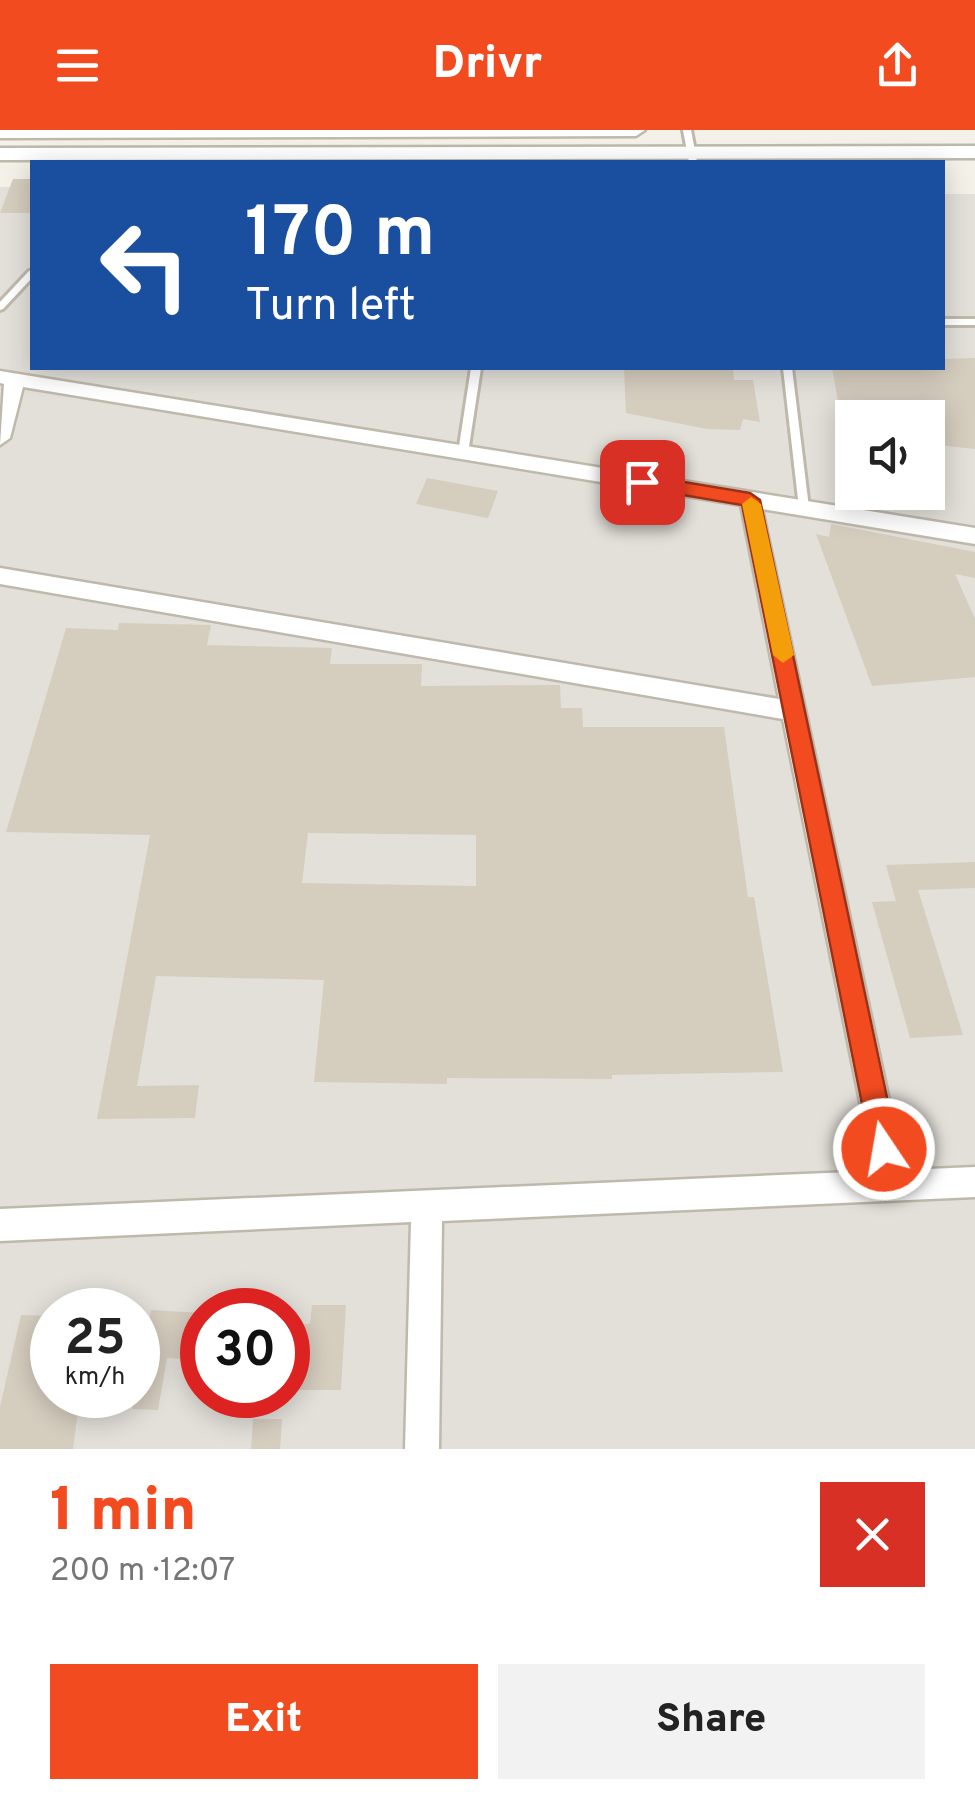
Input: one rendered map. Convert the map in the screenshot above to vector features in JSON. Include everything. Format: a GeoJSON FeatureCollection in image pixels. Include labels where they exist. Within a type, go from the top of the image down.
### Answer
{"type":"FeatureCollection","features":[{"type":"Feature","properties":{"kind":"street"},"geometry":{"type":"LineString","coordinates":[[0,132],[636,130]]}},
{"type":"Feature","properties":{"kind":"street"},"geometry":{"type":"LineString","coordinates":[[0,154],[692,158],[975,152]]}},
{"type":"Feature","properties":{"kind":"street"},"geometry":{"type":"LineString","coordinates":[[0,438],[7,378],[975,536]]}},
{"type":"Feature","properties":{"kind":"street"},"geometry":{"type":"LineString","coordinates":[[750,500],[892,1185]]}},
{"type":"Feature","properties":{"kind":"street"},"geometry":{"type":"LineString","coordinates":[[0,576],[795,711]]}},
{"type":"Feature","properties":{"kind":"street"},"geometry":{"type":"LineString","coordinates":[[0,1225],[975,1182]]}},
{"type":"Feature","properties":{"kind":"street"},"geometry":{"type":"LineString","coordinates":[[422,1449],[427,1206]]}},
{"type":"Feature","properties":{"kind":"lane"},"geometry":{"type":"LineString","coordinates":[[686,130],[692,158]]}},
{"type":"Feature","properties":{"kind":"lane"},"geometry":{"type":"LineString","coordinates":[[0,306],[30,275]]}},
{"type":"Feature","properties":{"kind":"lane"},"geometry":{"type":"LineString","coordinates":[[945,322],[975,322]]}},
{"type":"Feature","properties":{"kind":"lane"},"geometry":{"type":"LineString","coordinates":[[462,452],[476,370]]}},
{"type":"Feature","properties":{"kind":"lane"},"geometry":{"type":"LineString","coordinates":[[788,370],[804,508]]}},
{"type":"Feature","properties":{"kind":"shaded area"},"geometry":{"type":"Polygon","coordinates":[[[0,187],[30,187],[30,370],[945,370],[945,194],[975,194],[975,1449],[0,1449],[0,187]]]}},
{"type":"Feature","properties":{"kind":"building"},"geometry":{"type":"Polygon","coordinates":[[[13,179],[30,179],[30,213],[0,213],[13,179]]]}},
{"type":"Feature","properties":{"kind":"building"},"geometry":{"type":"Polygon","coordinates":[[[975,358],[975,449],[945,446],[945,400],[838,400],[832,370],[945,370],[945,359],[975,358]]]}},
{"type":"Feature","properties":{"kind":"building"},"geometry":{"type":"Polygon","coordinates":[[[624,370],[733,370],[734,380],[753,380],[760,422],[743,419],[740,430],[707,429],[626,413],[624,370]]]}},
{"type":"Feature","properties":{"kind":"building"},"geometry":{"type":"Polygon","coordinates":[[[427,478],[498,491],[488,518],[416,504],[427,478]]]}},
{"type":"Feature","properties":{"kind":"building"},"geometry":{"type":"Polygon","coordinates":[[[831,524],[975,552],[975,578],[955,574],[975,619],[975,677],[872,686],[816,534],[829,537],[831,524]]]}},
{"type":"Feature","properties":{"kind":"building"},"geometry":{"type":"Polygon","coordinates":[[[119,623],[211,625],[207,645],[332,648],[330,664],[422,664],[421,686],[560,685],[561,708],[582,708],[583,727],[724,727],[748,897],[754,897],[783,1072],[612,1075],[612,1079],[447,1078],[447,1084],[314,1082],[324,980],[156,976],[137,1086],[199,1085],[195,1118],[97,1119],[150,835],[6,832],[66,628],[118,630],[119,623]],[[308,833],[302,883],[476,886],[476,835],[308,833]]]}},
{"type":"Feature","properties":{"kind":"building"},"geometry":{"type":"Polygon","coordinates":[[[975,862],[975,888],[918,890],[963,1035],[910,1038],[872,902],[896,901],[886,865],[975,862]]]}},
{"type":"Feature","properties":{"kind":"building"},"geometry":{"type":"Polygon","coordinates":[[[312,1305],[346,1305],[341,1390],[310,1390],[312,1305]]]}},
{"type":"Feature","properties":{"kind":"building"},"geometry":{"type":"Polygon","coordinates":[[[160,1311],[180,1312],[180,1359],[167,1358],[160,1398],[160,1311]]]}},
{"type":"Feature","properties":{"kind":"building"},"geometry":{"type":"Polygon","coordinates":[[[21,1315],[30,1315],[30,1418],[77,1418],[73,1449],[0,1449],[0,1407],[21,1315]]]}},
{"type":"Feature","properties":{"kind":"building"},"geometry":{"type":"Polygon","coordinates":[[[253,1419],[282,1419],[280,1449],[251,1449],[253,1419]]]}},
{"type":"Feature","properties":{"kind":"slow traffic"},"geometry":{"type":"LineString","coordinates":[[751,504],[783,655]]}},
{"type":"Feature","properties":{"kind":"route"},"geometry":{"type":"LineString","coordinates":[[642,482],[750,500],[884,1149]]}}]}
